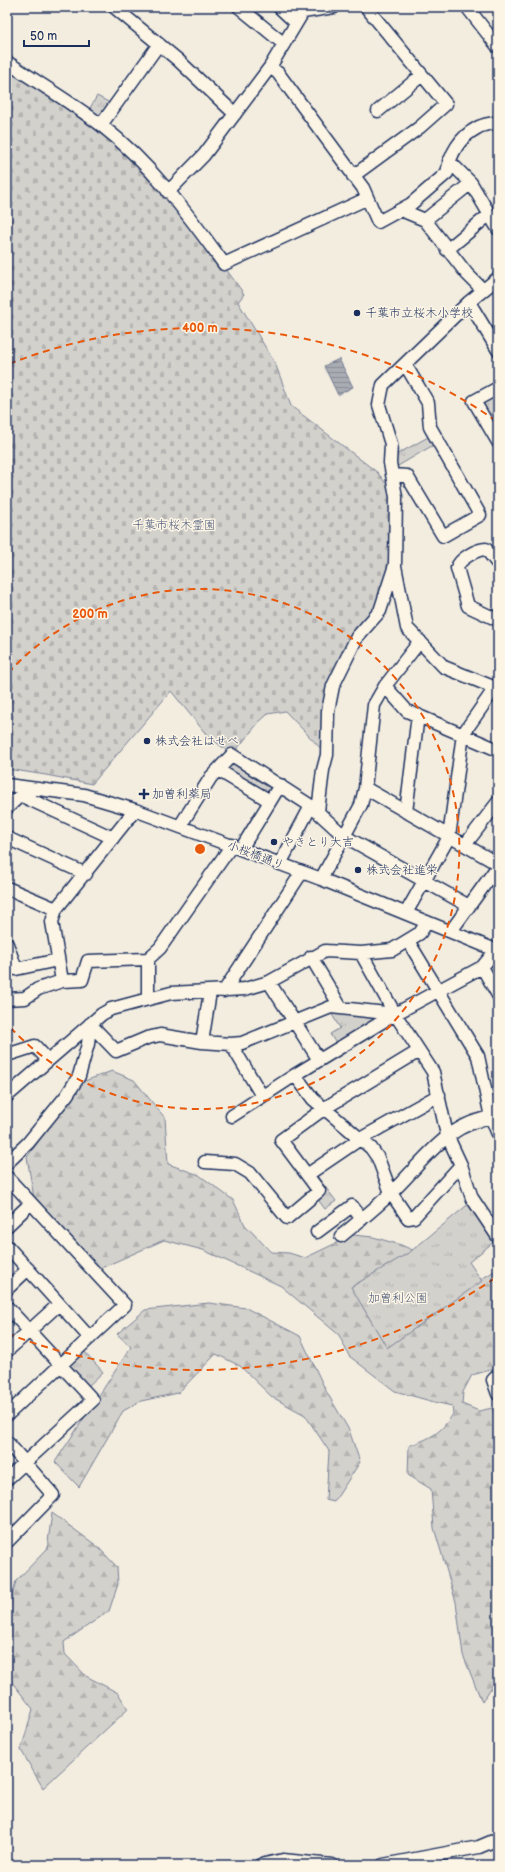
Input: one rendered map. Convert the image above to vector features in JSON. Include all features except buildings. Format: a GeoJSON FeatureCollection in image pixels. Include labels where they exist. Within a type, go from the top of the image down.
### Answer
{"type":"FeatureCollection","features":[{"type":"Feature","properties":{"kind":"street"},"geometry":{"type":"LineString","coordinates":[[114,7],[159,44],[235,114]]}},
{"type":"Feature","properties":{"kind":"street"},"geometry":{"type":"LineString","coordinates":[[238,7],[284,44]]}},
{"type":"Feature","properties":{"kind":"street"},"geometry":{"type":"LineString","coordinates":[[279,7],[296,23]]}},
{"type":"Feature","properties":{"kind":"street"},"geometry":{"type":"LineString","coordinates":[[168,192],[204,156],[270,67],[304,10],[334,7]]}},
{"type":"Feature","properties":{"kind":"street"},"geometry":{"type":"LineString","coordinates":[[353,176],[420,127],[446,104],[366,7]]}},
{"type":"Feature","properties":{"kind":"street"},"geometry":{"type":"LineString","coordinates":[[467,7],[498,47]]}},
{"type":"Feature","properties":{"kind":"street"},"geometry":{"type":"LineString","coordinates":[[101,125],[159,44]]}},
{"type":"Feature","properties":{"kind":"street"},"geometry":{"type":"LineString","coordinates":[[7,62],[101,125],[146,166],[224,264],[366,199]]}},
{"type":"Feature","properties":{"kind":"street"},"geometry":{"type":"LineString","coordinates":[[270,67],[278,73],[363,188],[366,199],[378,222],[401,210],[448,173],[449,161],[460,141],[478,127],[498,122]]}},
{"type":"Feature","properties":{"kind":"street"},"geometry":{"type":"LineString","coordinates":[[378,111],[422,75]]}},
{"type":"Feature","properties":{"kind":"street"},"geometry":{"type":"LineString","coordinates":[[449,161],[471,183],[498,229]]}},
{"type":"Feature","properties":{"kind":"street"},"geometry":{"type":"LineString","coordinates":[[425,220],[471,183]]}},
{"type":"Feature","properties":{"kind":"street"},"geometry":{"type":"LineString","coordinates":[[401,210],[425,220],[447,250],[483,290]]}},
{"type":"Feature","properties":{"kind":"street"},"geometry":{"type":"LineString","coordinates":[[447,250],[490,214]]}},
{"type":"Feature","properties":{"kind":"street"},"geometry":{"type":"LineString","coordinates":[[406,913],[449,837],[463,734],[497,688],[444,667],[407,628],[395,565],[396,497],[390,464],[391,444],[379,405],[383,385],[469,302],[498,278]]}},
{"type":"Feature","properties":{"kind":"street"},"geometry":{"type":"LineString","coordinates":[[469,302],[498,350]]}},
{"type":"Feature","properties":{"kind":"street"},"geometry":{"type":"LineString","coordinates":[[392,475],[407,476],[443,536],[480,516],[430,428],[428,403],[405,364]]}},
{"type":"Feature","properties":{"kind":"street"},"geometry":{"type":"LineString","coordinates":[[498,388],[474,402],[498,442]]}},
{"type":"Feature","properties":{"kind":"street"},"geometry":{"type":"LineString","coordinates":[[498,564],[486,549],[480,549],[460,562],[457,568],[468,606],[498,620]]}},
{"type":"Feature","properties":{"kind":"street"},"geometry":{"type":"LineString","coordinates":[[280,864],[314,809],[327,756],[328,711],[333,686],[357,637],[380,611],[395,565]]}},
{"type":"Feature","properties":{"kind":"street"},"geometry":{"type":"LineString","coordinates":[[322,879],[361,805],[365,788],[374,705],[385,686],[420,641]]}},
{"type":"Feature","properties":{"kind":"street"},"geometry":{"type":"LineString","coordinates":[[385,686],[407,711],[498,750]]}},
{"type":"Feature","properties":{"kind":"street"},"geometry":{"type":"LineString","coordinates":[[406,812],[418,715]]}},
{"type":"Feature","properties":{"kind":"street"},"geometry":{"type":"LineString","coordinates":[[180,826],[211,777],[232,755],[280,785],[314,809],[344,836],[470,906]]}},
{"type":"Feature","properties":{"kind":"street"},"geometry":{"type":"LineString","coordinates":[[218,770],[270,801]]}},
{"type":"Feature","properties":{"kind":"street","name":"小桜橋通り"},"geometry":{"type":"LineString","coordinates":[[7,785],[24,791],[84,795],[135,810],[322,879],[497,950]]}},
{"type":"Feature","properties":{"kind":"street"},"geometry":{"type":"LineString","coordinates":[[7,999],[25,998],[38,989],[62,981],[82,980],[88,961],[148,959],[160,948],[270,801],[280,785]]}},
{"type":"Feature","properties":{"kind":"street"},"geometry":{"type":"LineString","coordinates":[[365,788],[498,865],[451,931]]}},
{"type":"Feature","properties":{"kind":"street"},"geometry":{"type":"LineString","coordinates":[[7,808],[24,791],[113,838]]}},
{"type":"Feature","properties":{"kind":"street"},"geometry":{"type":"LineString","coordinates":[[465,845],[498,802]]}},
{"type":"Feature","properties":{"kind":"street"},"geometry":{"type":"LineString","coordinates":[[62,981],[52,922],[56,909],[86,874],[135,810]]}},
{"type":"Feature","properties":{"kind":"street"},"geometry":{"type":"LineString","coordinates":[[7,838],[86,874]]}},
{"type":"Feature","properties":{"kind":"street"},"geometry":{"type":"LineString","coordinates":[[224,991],[302,872]]}},
{"type":"Feature","properties":{"kind":"street"},"geometry":{"type":"LineString","coordinates":[[7,888],[56,909]]}},
{"type":"Feature","properties":{"kind":"street"},"geometry":{"type":"LineString","coordinates":[[7,1096],[90,1024],[111,1009],[171,993],[245,989],[269,982],[324,951],[361,953],[392,950],[420,933],[427,922]]}},
{"type":"Feature","properties":{"kind":"street"},"geometry":{"type":"LineString","coordinates":[[408,941],[478,1056],[495,1117],[498,1134]]}},
{"type":"Feature","properties":{"kind":"street"},"geometry":{"type":"LineString","coordinates":[[7,944],[16,969],[58,960]]}},
{"type":"Feature","properties":{"kind":"street"},"geometry":{"type":"LineString","coordinates":[[232,1116],[295,1074],[395,1014],[482,967],[497,950]]}},
{"type":"Feature","properties":{"kind":"street"},"geometry":{"type":"LineString","coordinates":[[361,953],[395,1014],[434,1072],[447,1136],[461,1165],[472,1198],[498,1237]]}},
{"type":"Feature","properties":{"kind":"street"},"geometry":{"type":"LineString","coordinates":[[311,957],[341,1008]]}},
{"type":"Feature","properties":{"kind":"street"},"geometry":{"type":"LineString","coordinates":[[148,959],[148,998]]}},
{"type":"Feature","properties":{"kind":"street"},"geometry":{"type":"LineString","coordinates":[[482,967],[498,995]]}},
{"type":"Feature","properties":{"kind":"street"},"geometry":{"type":"LineString","coordinates":[[269,982],[320,1060]]}},
{"type":"Feature","properties":{"kind":"street"},"geometry":{"type":"LineString","coordinates":[[202,1042],[210,992]]}},
{"type":"Feature","properties":{"kind":"street"},"geometry":{"type":"LineString","coordinates":[[90,1024],[116,1051],[147,1038],[160,1035],[202,1042],[231,1044],[242,1043],[332,1007],[395,1014]]}},
{"type":"Feature","properties":{"kind":"street"},"geometry":{"type":"LineString","coordinates":[[7,1163],[28,1144],[67,1095],[79,1076],[88,1044],[90,1024]]}},
{"type":"Feature","properties":{"kind":"street"},"geometry":{"type":"LineString","coordinates":[[231,1044],[262,1096]]}},
{"type":"Feature","properties":{"kind":"street"},"geometry":{"type":"LineString","coordinates":[[7,1055],[29,1046],[35,1046],[48,1060]]}},
{"type":"Feature","properties":{"kind":"street"},"geometry":{"type":"LineString","coordinates":[[205,1162],[235,1164],[250,1173],[287,1218],[319,1191],[281,1140],[325,1108],[420,1051]]}},
{"type":"Feature","properties":{"kind":"street"},"geometry":{"type":"LineString","coordinates":[[295,1074],[313,1099],[371,1148],[378,1158],[391,1193],[408,1218],[414,1217],[461,1165]]}},
{"type":"Feature","properties":{"kind":"street"},"geometry":{"type":"LineString","coordinates":[[307,1175],[360,1139],[439,1095]]}},
{"type":"Feature","properties":{"kind":"street"},"geometry":{"type":"LineString","coordinates":[[341,1236],[391,1193],[447,1136],[470,1123],[495,1117]]}},
{"type":"Feature","properties":{"kind":"street"},"geometry":{"type":"LineString","coordinates":[[7,1177],[125,1305],[7,1415]]}},
{"type":"Feature","properties":{"kind":"street"},"geometry":{"type":"LineString","coordinates":[[7,1226],[31,1203]]}},
{"type":"Feature","properties":{"kind":"street"},"geometry":{"type":"LineString","coordinates":[[318,1232],[352,1206],[362,1218]]}},
{"type":"Feature","properties":{"kind":"street"},"geometry":{"type":"LineString","coordinates":[[7,1246],[90,1338]]}},
{"type":"Feature","properties":{"kind":"street"},"geometry":{"type":"LineString","coordinates":[[7,1289],[28,1269]]}},
{"type":"Feature","properties":{"kind":"street"},"geometry":{"type":"LineString","coordinates":[[7,1351],[59,1304]]}},
{"type":"Feature","properties":{"kind":"street"},"geometry":{"type":"LineString","coordinates":[[7,1307],[93,1400],[7,1479]]}},
{"type":"Feature","properties":{"kind":"street"},"geometry":{"type":"LineString","coordinates":[[498,1375],[493,1380],[498,1394]]}},
{"type":"Feature","properties":{"kind":"street"},"geometry":{"type":"LineString","coordinates":[[7,1442],[26,1462],[53,1495],[10,1534]]}},
{"type":"Feature","properties":{"kind":"street"},"geometry":{"type":"LineString","coordinates":[[383,1865],[479,1847],[498,1839]]}},
{"type":"Feature","properties":{"kind":"street"},"geometry":{"type":"LineString","coordinates":[[260,1865],[283,1860],[332,1865]]}},
{"type":"Feature","properties":{"kind":"green space","name":"千葉市桜木霊園"},"geometry":{"type":"Polygon","coordinates":[[[7,67],[134,157],[197,229],[244,294],[238,302],[275,363],[291,406],[378,473],[396,497],[395,565],[386,592],[333,686],[327,755],[285,711],[268,714],[259,722],[232,755],[206,734],[171,691],[92,784],[7,769],[7,67]]]}},
{"type":"Feature","properties":{"kind":"green space"},"geometry":{"type":"Polygon","coordinates":[[[97,96],[112,104],[103,118],[87,113],[97,96]]]}},
{"type":"Feature","properties":{"kind":"green space"},"geometry":{"type":"Polygon","coordinates":[[[498,393],[498,421],[493,412],[487,416],[480,403],[498,393]]]}},
{"type":"Feature","properties":{"kind":"green space"},"geometry":{"type":"Polygon","coordinates":[[[430,436],[435,444],[393,469],[392,457],[430,436]]]}},
{"type":"Feature","properties":{"kind":"green space"},"geometry":{"type":"Polygon","coordinates":[[[231,761],[274,783],[267,795],[225,768],[231,761]]]}},
{"type":"Feature","properties":{"kind":"green space"},"geometry":{"type":"Polygon","coordinates":[[[330,1011],[378,1015],[378,1020],[337,1045],[330,1034],[340,1028],[330,1011]]]}},
{"type":"Feature","properties":{"kind":"green space"},"geometry":{"type":"Polygon","coordinates":[[[112,1071],[134,1080],[165,1118],[168,1164],[199,1175],[233,1200],[245,1225],[271,1252],[289,1253],[305,1258],[353,1235],[373,1237],[401,1245],[417,1252],[460,1292],[498,1269],[498,1368],[472,1375],[463,1392],[462,1404],[479,1411],[492,1408],[498,1425],[498,1677],[482,1702],[463,1655],[456,1602],[434,1528],[431,1489],[408,1475],[409,1446],[439,1431],[453,1414],[452,1406],[395,1391],[349,1356],[339,1335],[281,1286],[203,1250],[164,1240],[99,1269],[34,1198],[27,1157],[82,1082],[112,1071]]]}},
{"type":"Feature","properties":{"kind":"green space"},"geometry":{"type":"Polygon","coordinates":[[[314,1172],[336,1201],[325,1209],[316,1197],[314,1172]]]}},
{"type":"Feature","properties":{"kind":"green space","name":"加曽利公園"},"geometry":{"type":"Polygon","coordinates":[[[471,1202],[496,1240],[469,1262],[482,1281],[387,1348],[351,1287],[410,1252],[471,1202]]]}},
{"type":"Feature","properties":{"kind":"green space"},"geometry":{"type":"Polygon","coordinates":[[[209,1303],[246,1308],[300,1336],[326,1391],[349,1430],[360,1462],[334,1502],[326,1500],[329,1451],[305,1415],[272,1397],[240,1366],[216,1354],[178,1393],[141,1401],[123,1411],[79,1487],[55,1462],[131,1347],[117,1334],[145,1310],[209,1303]]]}},
{"type":"Feature","properties":{"kind":"green space"},"geometry":{"type":"Polygon","coordinates":[[[84,1351],[103,1372],[87,1387],[70,1370],[70,1363],[84,1351]]]}},
{"type":"Feature","properties":{"kind":"green space"},"geometry":{"type":"Polygon","coordinates":[[[52,1513],[97,1546],[117,1567],[118,1584],[109,1611],[64,1642],[65,1654],[86,1676],[118,1693],[128,1709],[43,1788],[21,1750],[33,1709],[11,1681],[7,1653],[7,1616],[16,1581],[47,1549],[52,1513]]]}},
{"type":"Feature","properties":{"kind":"shaded area"},"geometry":{"type":"Polygon","coordinates":[[[339,359],[353,387],[338,395],[324,366],[339,359]]]}},
{"type":"Feature","properties":{"kind":"place","name":"千葉市立桜木小学校"},"geometry":{"type":"Point","coordinates":[357,313]}},
{"type":"Feature","properties":{"kind":"place","name":"株式会社はせべ"},"geometry":{"type":"Point","coordinates":[147,741]}},
{"type":"Feature","properties":{"kind":"place","name":"加曽利薬局"},"geometry":{"type":"Point","coordinates":[144,794]}},
{"type":"Feature","properties":{"kind":"place","name":"やきとり大吉"},"geometry":{"type":"Point","coordinates":[274,842]}},
{"type":"Feature","properties":{"kind":"place","name":"株式会社進栄"},"geometry":{"type":"Point","coordinates":[358,870]}}]}
